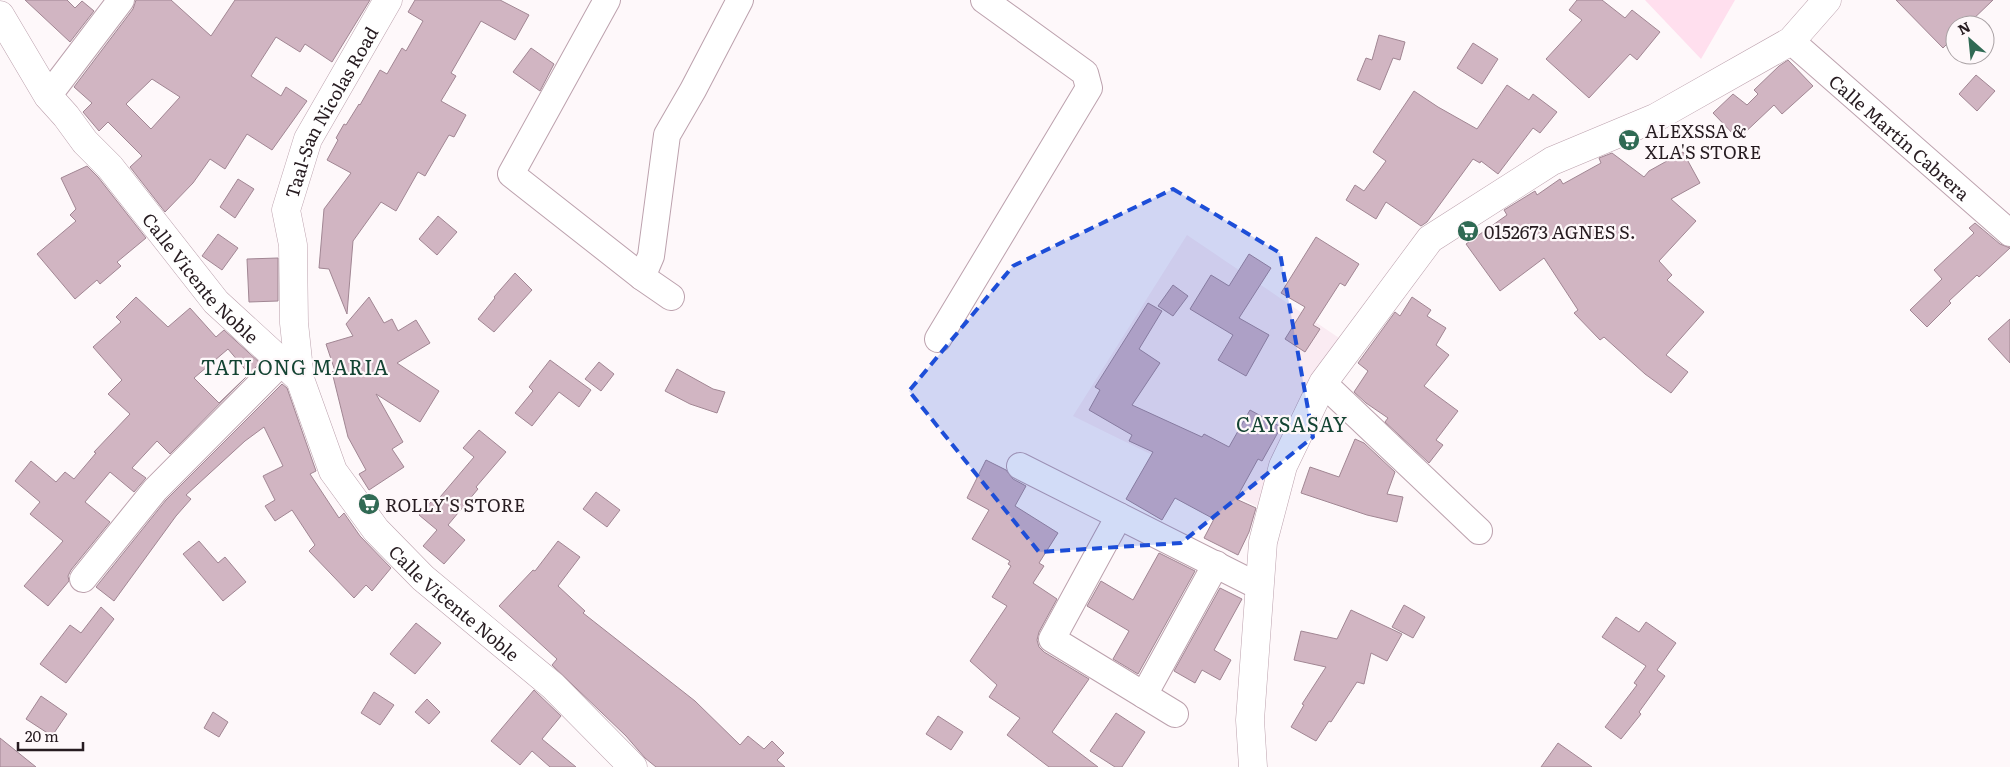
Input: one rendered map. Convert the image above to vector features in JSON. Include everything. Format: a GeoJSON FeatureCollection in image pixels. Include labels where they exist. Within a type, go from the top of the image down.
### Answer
{"type":"FeatureCollection","features":[{"type":"Feature","properties":{"kind":"street"},"geometry":{"type":"LineString","coordinates":[[48,96],[122,0]]}},
{"type":"Feature","properties":{"kind":"street","name":"Taal-San Nicolas Road"},"geometry":{"type":"LineString","coordinates":[[291,370],[294,323],[293,245],[286,210],[308,139],[388,0]]}},
{"type":"Feature","properties":{"kind":"street"},"geometry":{"type":"LineString","coordinates":[[607,0],[511,174],[642,277],[671,297]]}},
{"type":"Feature","properties":{"kind":"street"},"geometry":{"type":"LineString","coordinates":[[642,277],[651,256],[666,135],[693,90],[740,0]]}},
{"type":"Feature","properties":{"kind":"street"},"geometry":{"type":"LineString","coordinates":[[938,339],[1090,88],[1085,73],[984,0]]}},
{"type":"Feature","properties":{"kind":"street"},"geometry":{"type":"LineString","coordinates":[[1253,767],[1250,720],[1263,542],[1283,466],[1323,383],[1430,239],[1552,161],[1655,118],[1791,41],[1827,0]]}},
{"type":"Feature","properties":{"kind":"street","name":"Calle Vicente Noble"},"geometry":{"type":"LineString","coordinates":[[0,15],[48,96],[85,142],[110,168],[216,302],[291,370],[333,471],[376,530],[423,578],[553,686],[632,767]]}},
{"type":"Feature","properties":{"kind":"street","name":"Calle Martín Cabrera"},"geometry":{"type":"LineString","coordinates":[[1791,41],[2010,233]]}},
{"type":"Feature","properties":{"kind":"street"},"geometry":{"type":"LineString","coordinates":[[83,579],[155,490],[291,370]]}},
{"type":"Feature","properties":{"kind":"street"},"geometry":{"type":"LineString","coordinates":[[1323,383],[1479,531]]}},
{"type":"Feature","properties":{"kind":"street"},"geometry":{"type":"LineString","coordinates":[[1020,466],[1260,586]]}},
{"type":"Feature","properties":{"kind":"street"},"geometry":{"type":"LineString","coordinates":[[1119,516],[1052,639],[1175,714]]}},
{"type":"Feature","properties":{"kind":"street"},"geometry":{"type":"LineString","coordinates":[[1144,695],[1216,564]]}},
{"type":"Feature","properties":{"kind":"highlighted area"},"geometry":{"type":"Polygon","coordinates":[[[1173,189],[1280,253],[1313,437],[1181,543],[1039,552],[909,391],[1013,266],[1173,189]]]}},
{"type":"Feature","properties":{"kind":"shaded area"},"geometry":{"type":"Polygon","coordinates":[[[1645,0],[1735,0],[1701,59],[1645,0]]]}},
{"type":"Feature","properties":{"kind":"shaded area"},"geometry":{"type":"Polygon","coordinates":[[[1187,235],[1342,340],[1287,419],[1258,507],[1073,416],[1187,235]]]}},
{"type":"Feature","properties":{"kind":"building"},"geometry":{"type":"Polygon","coordinates":[[[25,0],[67,0],[75,8],[82,1],[94,11],[70,42],[25,0]]]}},
{"type":"Feature","properties":{"kind":"building"},"geometry":{"type":"Polygon","coordinates":[[[136,0],[171,0],[211,36],[235,0],[370,0],[332,62],[305,44],[300,52],[276,37],[251,76],[281,96],[286,87],[307,101],[272,150],[247,134],[225,169],[210,159],[193,183],[165,212],[130,167],[142,156],[108,122],[99,131],[83,112],[92,103],[74,87],[133,9],[136,0]],[[152,79],[126,104],[151,129],[180,97],[152,79]]]}},
{"type":"Feature","properties":{"kind":"building"},"geometry":{"type":"Polygon","coordinates":[[[415,0],[500,0],[529,15],[515,40],[481,21],[451,73],[456,76],[441,101],[466,115],[454,137],[449,135],[425,176],[418,172],[396,211],[381,202],[353,241],[347,314],[329,269],[319,268],[324,209],[351,173],[327,160],[344,124],[346,125],[360,105],[380,70],[387,74],[402,48],[406,51],[423,21],[408,12],[415,0]]]}},
{"type":"Feature","properties":{"kind":"building"},"geometry":{"type":"Polygon","coordinates":[[[1577,0],[1602,0],[1625,18],[1632,10],[1660,32],[1637,60],[1630,54],[1589,98],[1546,59],[1582,20],[1569,10],[1577,0]]]}},
{"type":"Feature","properties":{"kind":"building"},"geometry":{"type":"Polygon","coordinates":[[[1896,0],[1993,0],[1977,15],[1945,15],[1945,46],[1943,48],[1896,0]]]}},
{"type":"Feature","properties":{"kind":"building"},"geometry":{"type":"Polygon","coordinates":[[[1379,35],[1405,42],[1400,60],[1393,58],[1380,90],[1357,80],[1366,58],[1372,60],[1379,35]]]}},
{"type":"Feature","properties":{"kind":"building"},"geometry":{"type":"Polygon","coordinates":[[[1473,43],[1498,59],[1482,84],[1457,68],[1473,43]]]}},
{"type":"Feature","properties":{"kind":"building"},"geometry":{"type":"Polygon","coordinates":[[[531,48],[554,64],[540,91],[513,72],[531,48]]]}},
{"type":"Feature","properties":{"kind":"building"},"geometry":{"type":"Polygon","coordinates":[[[1788,60],[1813,86],[1782,114],[1774,105],[1738,139],[1713,113],[1733,94],[1747,105],[1758,94],[1754,90],[1788,60]]]}},
{"type":"Feature","properties":{"kind":"building"},"geometry":{"type":"Polygon","coordinates":[[[1976,75],[1995,91],[1977,111],[1959,94],[1976,75]]]}},
{"type":"Feature","properties":{"kind":"building"},"geometry":{"type":"Polygon","coordinates":[[[1507,85],[1529,100],[1533,94],[1557,112],[1540,133],[1533,128],[1498,174],[1481,161],[1480,163],[1473,159],[1427,222],[1421,226],[1386,202],[1376,219],[1346,200],[1355,185],[1364,191],[1386,161],[1373,152],[1414,91],[1477,129],[1507,85]]]}},
{"type":"Feature","properties":{"kind":"building"},"geometry":{"type":"Polygon","coordinates":[[[1683,152],[1700,183],[1671,199],[1696,221],[1659,261],[1672,275],[1667,280],[1704,312],[1666,355],[1688,372],[1671,393],[1645,374],[1604,337],[1600,340],[1574,313],[1578,310],[1544,258],[1500,291],[1466,244],[1507,215],[1504,210],[1535,191],[1537,195],[1560,179],[1563,184],[1601,163],[1599,158],[1612,153],[1644,177],[1649,171],[1683,152]]]}},
{"type":"Feature","properties":{"kind":"building"},"geometry":{"type":"Polygon","coordinates":[[[87,166],[98,177],[146,238],[117,262],[121,266],[100,284],[97,280],[75,299],[37,254],[76,221],[70,215],[76,209],[61,178],[87,166]]]}},
{"type":"Feature","properties":{"kind":"building"},"geometry":{"type":"Polygon","coordinates":[[[238,179],[254,189],[235,218],[220,207],[238,179]]]}},
{"type":"Feature","properties":{"kind":"building"},"geometry":{"type":"Polygon","coordinates":[[[438,216],[457,232],[437,255],[419,239],[438,216]]]}},
{"type":"Feature","properties":{"kind":"building"},"geometry":{"type":"Polygon","coordinates":[[[1975,223],[2000,244],[2010,248],[1979,277],[1977,275],[1949,301],[1951,303],[1927,327],[1910,310],[1942,279],[1934,270],[1974,233],[1969,228],[1975,223]]]}},
{"type":"Feature","properties":{"kind":"building"},"geometry":{"type":"Polygon","coordinates":[[[218,234],[238,248],[222,270],[202,256],[218,234]]]}},
{"type":"Feature","properties":{"kind":"building"},"geometry":{"type":"Polygon","coordinates":[[[1316,237],[1359,264],[1345,286],[1340,283],[1313,325],[1320,329],[1305,352],[1285,339],[1305,307],[1281,293],[1316,237]]]}},
{"type":"Feature","properties":{"kind":"building"},"geometry":{"type":"Polygon","coordinates":[[[1249,254],[1271,268],[1239,318],[1269,335],[1246,376],[1218,360],[1233,335],[1190,309],[1211,275],[1229,286],[1249,254]]]}},
{"type":"Feature","properties":{"kind":"building"},"geometry":{"type":"Polygon","coordinates":[[[278,258],[278,301],[249,302],[247,259],[278,258]]]}},
{"type":"Feature","properties":{"kind":"building"},"geometry":{"type":"Polygon","coordinates":[[[515,273],[532,290],[494,332],[478,319],[515,273]]]}},
{"type":"Feature","properties":{"kind":"building"},"geometry":{"type":"Polygon","coordinates":[[[1173,285],[1188,296],[1173,316],[1158,306],[1173,285]]]}},
{"type":"Feature","properties":{"kind":"building"},"geometry":{"type":"Polygon","coordinates":[[[136,297],[168,327],[190,308],[216,337],[224,330],[260,363],[249,374],[228,349],[194,378],[219,403],[246,377],[170,454],[157,441],[132,468],[146,478],[134,492],[110,472],[85,502],[110,522],[71,570],[68,576],[69,581],[48,606],[24,586],[63,541],[30,514],[40,502],[15,481],[31,461],[56,482],[65,472],[74,479],[96,453],[94,452],[130,414],[108,394],[122,380],[93,347],[121,322],[116,317],[136,297]]]}},
{"type":"Feature","properties":{"kind":"building"},"geometry":{"type":"Polygon","coordinates":[[[369,297],[384,323],[392,319],[398,331],[416,320],[430,343],[397,363],[439,391],[420,422],[376,394],[403,442],[392,449],[404,467],[369,490],[359,474],[366,470],[348,437],[332,372],[335,371],[326,344],[353,336],[346,324],[369,297]]]}},
{"type":"Feature","properties":{"kind":"building"},"geometry":{"type":"Polygon","coordinates":[[[1412,297],[1431,310],[1427,316],[1446,328],[1436,345],[1449,355],[1424,386],[1458,411],[1436,440],[1443,445],[1429,463],[1385,422],[1388,418],[1354,392],[1368,371],[1358,363],[1395,312],[1400,316],[1412,297]]]}},
{"type":"Feature","properties":{"kind":"building"},"geometry":{"type":"Polygon","coordinates":[[[1148,303],[1162,311],[1139,349],[1160,363],[1132,405],[1202,437],[1204,434],[1229,447],[1250,410],[1281,427],[1262,461],[1258,459],[1236,499],[1256,508],[1249,532],[1238,555],[1204,538],[1214,519],[1175,498],[1162,520],[1126,499],[1153,452],[1129,441],[1132,435],[1089,410],[1100,390],[1095,387],[1148,303]]]}},
{"type":"Feature","properties":{"kind":"building"},"geometry":{"type":"Polygon","coordinates":[[[2010,319],[2010,363],[1988,339],[2010,319]]]}},
{"type":"Feature","properties":{"kind":"building"},"geometry":{"type":"Polygon","coordinates":[[[550,360],[591,390],[579,407],[559,392],[532,426],[515,413],[533,391],[529,387],[550,360]]]}},
{"type":"Feature","properties":{"kind":"building"},"geometry":{"type":"Polygon","coordinates":[[[599,362],[614,374],[601,391],[585,379],[599,362]]]}},
{"type":"Feature","properties":{"kind":"building"},"geometry":{"type":"Polygon","coordinates":[[[677,369],[713,389],[725,392],[717,413],[690,404],[665,391],[677,369]]]}},
{"type":"Feature","properties":{"kind":"building"},"geometry":{"type":"Polygon","coordinates":[[[282,384],[287,388],[316,471],[310,474],[339,518],[344,513],[360,536],[391,568],[372,591],[366,585],[354,598],[309,551],[315,545],[292,510],[275,521],[265,506],[275,500],[263,476],[283,466],[264,427],[245,441],[186,495],[191,499],[176,516],[114,601],[96,587],[166,500],[282,384]]]}},
{"type":"Feature","properties":{"kind":"building"},"geometry":{"type":"Polygon","coordinates":[[[479,430],[506,452],[476,487],[478,489],[448,525],[465,540],[444,564],[423,546],[437,530],[419,515],[432,501],[435,503],[474,457],[463,448],[479,430]]]}},
{"type":"Feature","properties":{"kind":"building"},"geometry":{"type":"Polygon","coordinates":[[[1355,439],[1364,443],[1395,472],[1387,494],[1403,497],[1397,522],[1367,515],[1301,493],[1310,467],[1339,477],[1355,439]]]}},
{"type":"Feature","properties":{"kind":"building"},"geometry":{"type":"Polygon","coordinates":[[[986,460],[1006,470],[1013,479],[1026,486],[1015,506],[1058,533],[1039,563],[1044,566],[1033,583],[1057,599],[1039,632],[1037,640],[1039,647],[1044,652],[1089,679],[1052,732],[1098,767],[1049,767],[1007,735],[1020,718],[989,697],[997,685],[970,661],[1007,606],[992,597],[1011,566],[1008,564],[1010,561],[972,539],[989,510],[967,498],[986,460]]]}},
{"type":"Feature","properties":{"kind":"building"},"geometry":{"type":"Polygon","coordinates":[[[596,492],[620,510],[607,527],[583,509],[596,492]]]}},
{"type":"Feature","properties":{"kind":"building"},"geometry":{"type":"Polygon","coordinates":[[[199,541],[218,563],[225,557],[246,582],[223,601],[183,554],[199,541]]]}},
{"type":"Feature","properties":{"kind":"building"},"geometry":{"type":"Polygon","coordinates":[[[558,541],[580,557],[558,586],[585,611],[583,613],[695,701],[740,745],[748,736],[764,749],[772,741],[784,753],[777,760],[785,767],[656,767],[645,758],[626,736],[552,665],[557,659],[499,606],[533,570],[535,571],[558,541]]]}},
{"type":"Feature","properties":{"kind":"building"},"geometry":{"type":"Polygon","coordinates":[[[1159,553],[1195,571],[1138,674],[1113,659],[1129,631],[1087,606],[1101,581],[1133,600],[1159,553]]]}},
{"type":"Feature","properties":{"kind":"building"},"geometry":{"type":"Polygon","coordinates":[[[1220,588],[1242,599],[1214,650],[1231,660],[1220,680],[1202,670],[1195,683],[1174,671],[1220,588]]]}},
{"type":"Feature","properties":{"kind":"building"},"geometry":{"type":"Polygon","coordinates":[[[1404,605],[1425,617],[1413,638],[1392,627],[1404,605]]]}},
{"type":"Feature","properties":{"kind":"building"},"geometry":{"type":"Polygon","coordinates":[[[101,607],[114,619],[66,683],[40,664],[70,625],[81,633],[101,607]]]}},
{"type":"Feature","properties":{"kind":"building"},"geometry":{"type":"Polygon","coordinates":[[[1351,610],[1402,634],[1387,661],[1371,653],[1364,684],[1357,682],[1316,741],[1291,727],[1304,705],[1302,704],[1326,667],[1294,660],[1301,631],[1337,639],[1351,610]]]}},
{"type":"Feature","properties":{"kind":"building"},"geometry":{"type":"Polygon","coordinates":[[[1616,617],[1639,632],[1646,622],[1676,643],[1657,670],[1665,676],[1639,712],[1641,714],[1621,739],[1605,727],[1637,685],[1634,683],[1646,666],[1602,637],[1616,617]]]}},
{"type":"Feature","properties":{"kind":"building"},"geometry":{"type":"Polygon","coordinates":[[[416,623],[441,643],[415,674],[390,654],[416,623]]]}},
{"type":"Feature","properties":{"kind":"building"},"geometry":{"type":"Polygon","coordinates":[[[534,690],[561,716],[542,739],[576,767],[550,767],[532,751],[520,765],[491,741],[534,690]]]}},
{"type":"Feature","properties":{"kind":"building"},"geometry":{"type":"Polygon","coordinates":[[[374,692],[394,705],[380,725],[361,713],[374,692]]]}},
{"type":"Feature","properties":{"kind":"building"},"geometry":{"type":"Polygon","coordinates":[[[41,696],[67,714],[52,736],[26,719],[41,696]]]}},
{"type":"Feature","properties":{"kind":"building"},"geometry":{"type":"Polygon","coordinates":[[[427,699],[440,712],[429,724],[415,712],[427,699]]]}},
{"type":"Feature","properties":{"kind":"building"},"geometry":{"type":"Polygon","coordinates":[[[213,712],[228,722],[219,737],[204,728],[213,712]]]}},
{"type":"Feature","properties":{"kind":"building"},"geometry":{"type":"Polygon","coordinates":[[[1116,713],[1145,732],[1122,767],[1115,767],[1090,751],[1116,713]]]}},
{"type":"Feature","properties":{"kind":"building"},"geometry":{"type":"Polygon","coordinates":[[[938,716],[963,732],[951,750],[926,734],[938,716]]]}},
{"type":"Feature","properties":{"kind":"building"},"geometry":{"type":"Polygon","coordinates":[[[0,738],[36,767],[0,767],[0,738]]]}},
{"type":"Feature","properties":{"kind":"building"},"geometry":{"type":"Polygon","coordinates":[[[1558,743],[1592,767],[1541,767],[1558,743]]]}},
{"type":"Feature","properties":{"kind":"place","name":"ALEXSSA & XLA'S STORE"},"geometry":{"type":"Point","coordinates":[1629,140]}},
{"type":"Feature","properties":{"kind":"place","name":"0152673 AGNES S."},"geometry":{"type":"Point","coordinates":[1468,231]}},
{"type":"Feature","properties":{"kind":"place","name":"ROLLY'S STORE"},"geometry":{"type":"Point","coordinates":[369,504]}},
{"type":"Feature","properties":{"kind":"district","name":"TATLONG MARIA"},"geometry":{"type":"Point","coordinates":[295,366]}},
{"type":"Feature","properties":{"kind":"district","name":"CAYSASAY"},"geometry":{"type":"Point","coordinates":[1292,423]}}]}
